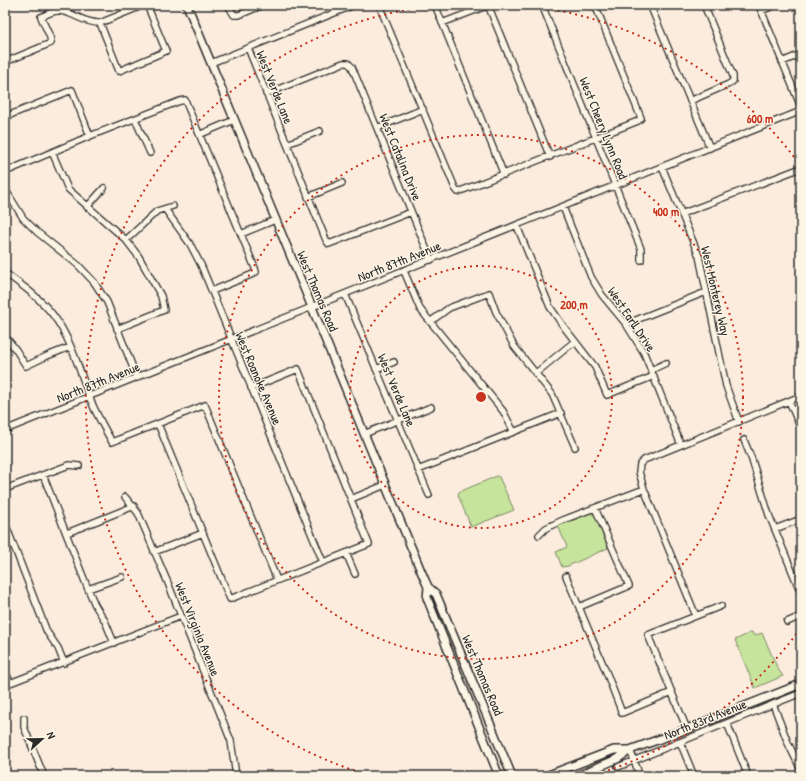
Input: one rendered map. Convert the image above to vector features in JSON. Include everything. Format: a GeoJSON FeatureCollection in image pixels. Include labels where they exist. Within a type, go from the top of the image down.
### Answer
{"type":"FeatureCollection","features":[{"type":"Feature","properties":{"kind":"main road","name":"West Thomas Road"},"geometry":{"type":"LineString","coordinates":[[187,5],[385,485],[428,587],[436,594],[512,776]]}},
{"type":"Feature","properties":{"kind":"main road","name":"West Thomas Road"},"geometry":{"type":"LineString","coordinates":[[428,587],[427,598],[499,776]]}},
{"type":"Feature","properties":{"kind":"main road"},"geometry":{"type":"LineString","coordinates":[[463,686],[473,682]]}},
{"type":"Feature","properties":{"kind":"main road","name":"North 83rd Avenue"},"geometry":{"type":"LineString","coordinates":[[577,776],[618,759],[630,750],[801,684]]}},
{"type":"Feature","properties":{"kind":"main road","name":"North 83rd Avenue"},"geometry":{"type":"LineString","coordinates":[[546,776],[614,750],[630,750]]}},
{"type":"Feature","properties":{"kind":"street"},"geometry":{"type":"LineString","coordinates":[[5,62],[51,44],[50,37],[41,17],[53,11],[59,10],[82,20],[100,23],[146,5],[166,52],[119,71],[100,23]]}},
{"type":"Feature","properties":{"kind":"street"},"geometry":{"type":"LineString","coordinates":[[228,5],[234,15],[239,15],[263,5]]}},
{"type":"Feature","properties":{"kind":"street"},"geometry":{"type":"LineString","coordinates":[[211,63],[354,5]]}},
{"type":"Feature","properties":{"kind":"street"},"geometry":{"type":"LineString","coordinates":[[379,5],[455,188],[458,192],[597,138],[638,121],[641,118],[596,5]]}},
{"type":"Feature","properties":{"kind":"street"},"geometry":{"type":"LineString","coordinates":[[435,5],[504,175]]}},
{"type":"Feature","properties":{"kind":"street"},"geometry":{"type":"LineString","coordinates":[[442,23],[488,5],[550,157]]}},
{"type":"Feature","properties":{"kind":"street","name":"West Cheery Lynn Road"},"geometry":{"type":"LineString","coordinates":[[542,5],[641,249],[641,260]]}},
{"type":"Feature","properties":{"kind":"street"},"geometry":{"type":"LineString","coordinates":[[650,5],[710,148]]}},
{"type":"Feature","properties":{"kind":"street"},"geometry":{"type":"LineString","coordinates":[[690,101],[733,81],[733,76],[704,5]]}},
{"type":"Feature","properties":{"kind":"street"},"geometry":{"type":"LineString","coordinates":[[775,5],[760,8],[801,107]]}},
{"type":"Feature","properties":{"kind":"street","name":"West Verde Lane"},"geometry":{"type":"LineString","coordinates":[[248,48],[308,197],[329,244],[411,212]]}},
{"type":"Feature","properties":{"kind":"street"},"geometry":{"type":"LineString","coordinates":[[782,62],[801,54]]}},
{"type":"Feature","properties":{"kind":"street","name":"West Catalina Drive"},"geometry":{"type":"LineString","coordinates":[[266,94],[343,63],[348,63],[352,67],[431,260]]}},
{"type":"Feature","properties":{"kind":"street"},"geometry":{"type":"LineString","coordinates":[[5,117],[72,90],[90,136]]}},
{"type":"Feature","properties":{"kind":"street"},"geometry":{"type":"LineString","coordinates":[[5,172],[90,136],[185,100],[256,272],[212,291]]}},
{"type":"Feature","properties":{"kind":"street"},"geometry":{"type":"LineString","coordinates":[[377,128],[423,109]]}},
{"type":"Feature","properties":{"kind":"street","name":"North 87th Avenue"},"geometry":{"type":"LineString","coordinates":[[5,430],[231,341],[801,111]]}},
{"type":"Feature","properties":{"kind":"street"},"geometry":{"type":"LineString","coordinates":[[135,119],[150,153]]}},
{"type":"Feature","properties":{"kind":"street"},"geometry":{"type":"LineString","coordinates":[[200,134],[234,120]]}},
{"type":"Feature","properties":{"kind":"street"},"geometry":{"type":"LineString","coordinates":[[287,144],[320,131]]}},
{"type":"Feature","properties":{"kind":"street"},"geometry":{"type":"LineString","coordinates":[[52,152],[68,189],[126,240],[150,275],[161,296],[164,310],[117,329]]}},
{"type":"Feature","properties":{"kind":"street","name":"West Monterey Way"},"geometry":{"type":"LineString","coordinates":[[662,168],[699,256],[726,386],[740,422]]}},
{"type":"Feature","properties":{"kind":"street"},"geometry":{"type":"LineString","coordinates":[[681,214],[801,168]]}},
{"type":"Feature","properties":{"kind":"street"},"geometry":{"type":"LineString","coordinates":[[308,197],[342,183]]}},
{"type":"Feature","properties":{"kind":"street"},"geometry":{"type":"LineString","coordinates":[[87,207],[104,188]]}},
{"type":"Feature","properties":{"kind":"street"},"geometry":{"type":"LineString","coordinates":[[5,189],[23,218],[37,232],[78,265],[94,282],[106,302],[137,378]]}},
{"type":"Feature","properties":{"kind":"street"},"geometry":{"type":"LineString","coordinates":[[126,240],[157,211],[173,206]]}},
{"type":"Feature","properties":{"kind":"street","name":"West Earll Drive"},"geometry":{"type":"LineString","coordinates":[[564,207],[591,277],[602,295],[626,324],[640,346],[654,376],[681,444]]}},
{"type":"Feature","properties":{"kind":"street","name":"West Roanoke Avenue"},"geometry":{"type":"LineString","coordinates":[[165,209],[190,244],[212,291],[231,341],[323,562]]}},
{"type":"Feature","properties":{"kind":"street"},"geometry":{"type":"LineString","coordinates":[[241,234],[275,220]]}},
{"type":"Feature","properties":{"kind":"street"},"geometry":{"type":"LineString","coordinates":[[517,226],[550,307],[595,367],[607,395],[654,376]]}},
{"type":"Feature","properties":{"kind":"street"},"geometry":{"type":"LineString","coordinates":[[404,271],[420,309],[504,411],[514,432]]}},
{"type":"Feature","properties":{"kind":"street"},"geometry":{"type":"LineString","coordinates":[[5,273],[32,293],[44,305],[60,326],[97,415],[112,442],[205,405],[277,580]]}},
{"type":"Feature","properties":{"kind":"street"},"geometry":{"type":"LineString","coordinates":[[626,324],[706,292]]}},
{"type":"Feature","properties":{"kind":"street"},"geometry":{"type":"LineString","coordinates":[[430,322],[449,308],[489,293],[506,333],[514,346],[552,394],[575,448]]}},
{"type":"Feature","properties":{"kind":"street","name":"West Verde Lane"},"geometry":{"type":"LineString","coordinates":[[345,294],[428,495]]}},
{"type":"Feature","properties":{"kind":"street"},"geometry":{"type":"LineString","coordinates":[[5,336],[26,366],[70,347]]}},
{"type":"Feature","properties":{"kind":"street"},"geometry":{"type":"LineString","coordinates":[[536,373],[575,341]]}},
{"type":"Feature","properties":{"kind":"street"},"geometry":{"type":"LineString","coordinates":[[376,369],[394,362]]}},
{"type":"Feature","properties":{"kind":"street"},"geometry":{"type":"LineString","coordinates":[[651,370],[666,364]]}},
{"type":"Feature","properties":{"kind":"street"},"geometry":{"type":"LineString","coordinates":[[158,424],[230,599],[369,544],[298,369],[251,388]]}},
{"type":"Feature","properties":{"kind":"street"},"geometry":{"type":"LineString","coordinates":[[696,616],[644,489],[639,472],[640,464],[644,460],[681,444],[740,422],[801,396]]}},
{"type":"Feature","properties":{"kind":"street"},"geometry":{"type":"LineString","coordinates":[[789,401],[801,429]]}},
{"type":"Feature","properties":{"kind":"street"},"geometry":{"type":"LineString","coordinates":[[364,434],[431,407]]}},
{"type":"Feature","properties":{"kind":"street"},"geometry":{"type":"LineString","coordinates":[[418,470],[561,413]]}},
{"type":"Feature","properties":{"kind":"street"},"geometry":{"type":"LineString","coordinates":[[744,440],[775,529],[799,581],[801,593]]}},
{"type":"Feature","properties":{"kind":"street"},"geometry":{"type":"LineString","coordinates":[[5,489],[69,465],[79,466]]}},
{"type":"Feature","properties":{"kind":"street"},"geometry":{"type":"LineString","coordinates":[[43,475],[88,589],[95,605],[105,621],[114,643]]}},
{"type":"Feature","properties":{"kind":"street"},"geometry":{"type":"LineString","coordinates":[[351,499],[385,485]]}},
{"type":"Feature","properties":{"kind":"street"},"geometry":{"type":"LineString","coordinates":[[539,535],[546,528],[644,489]]}},
{"type":"Feature","properties":{"kind":"street","name":"West Virginia Avenue"},"geometry":{"type":"LineString","coordinates":[[125,497],[134,506],[154,552],[231,741],[236,776]]}},
{"type":"Feature","properties":{"kind":"street"},"geometry":{"type":"LineString","coordinates":[[67,533],[134,506]]}},
{"type":"Feature","properties":{"kind":"street"},"geometry":{"type":"LineString","coordinates":[[579,607],[629,586],[594,508]]}},
{"type":"Feature","properties":{"kind":"street"},"geometry":{"type":"LineString","coordinates":[[775,529],[801,519]]}},
{"type":"Feature","properties":{"kind":"street"},"geometry":{"type":"LineString","coordinates":[[5,524],[47,632],[58,648],[64,662]]}},
{"type":"Feature","properties":{"kind":"street"},"geometry":{"type":"LineString","coordinates":[[154,552],[203,532]]}},
{"type":"Feature","properties":{"kind":"street"},"geometry":{"type":"LineString","coordinates":[[346,553],[355,574]]}},
{"type":"Feature","properties":{"kind":"street"},"geometry":{"type":"LineString","coordinates":[[566,576],[622,713],[672,692]]}},
{"type":"Feature","properties":{"kind":"street"},"geometry":{"type":"LineString","coordinates":[[88,589],[114,578],[122,577]]}},
{"type":"Feature","properties":{"kind":"street"},"geometry":{"type":"LineString","coordinates":[[687,729],[648,636],[721,606]]}},
{"type":"Feature","properties":{"kind":"street"},"geometry":{"type":"LineString","coordinates":[[5,670],[10,683],[181,616]]}},
{"type":"Feature","properties":{"kind":"street"},"geometry":{"type":"LineString","coordinates":[[787,622],[801,616]]}},
{"type":"Feature","properties":{"kind":"street","name":"North 83rd Avenue"},"geometry":{"type":"LineString","coordinates":[[618,767],[801,693]]}},
{"type":"Feature","properties":{"kind":"street"},"geometry":{"type":"LineString","coordinates":[[773,704],[788,743],[801,770]]}},
{"type":"Feature","properties":{"kind":"street"},"geometry":{"type":"LineString","coordinates":[[24,718],[24,727],[44,776]]}},
{"type":"Feature","properties":{"kind":"street"},"geometry":{"type":"LineString","coordinates":[[727,723],[748,776]]}},
{"type":"Feature","properties":{"kind":"street"},"geometry":{"type":"LineString","coordinates":[[680,742],[694,776]]}},
{"type":"Feature","properties":{"kind":"street"},"geometry":{"type":"LineString","coordinates":[[630,750],[640,776]]}},
{"type":"Feature","properties":{"kind":"green space"},"geometry":{"type":"Polygon","coordinates":[[[497,476],[499,477],[514,510],[471,527],[458,495],[459,492],[497,476]]]}},
{"type":"Feature","properties":{"kind":"green space"},"geometry":{"type":"Polygon","coordinates":[[[590,513],[595,515],[608,548],[568,566],[562,567],[556,552],[567,547],[558,526],[590,513]]]}},
{"type":"Feature","properties":{"kind":"green space"},"geometry":{"type":"Polygon","coordinates":[[[752,632],[754,636],[762,633],[778,669],[783,676],[755,688],[735,640],[752,632]]]}}]}
